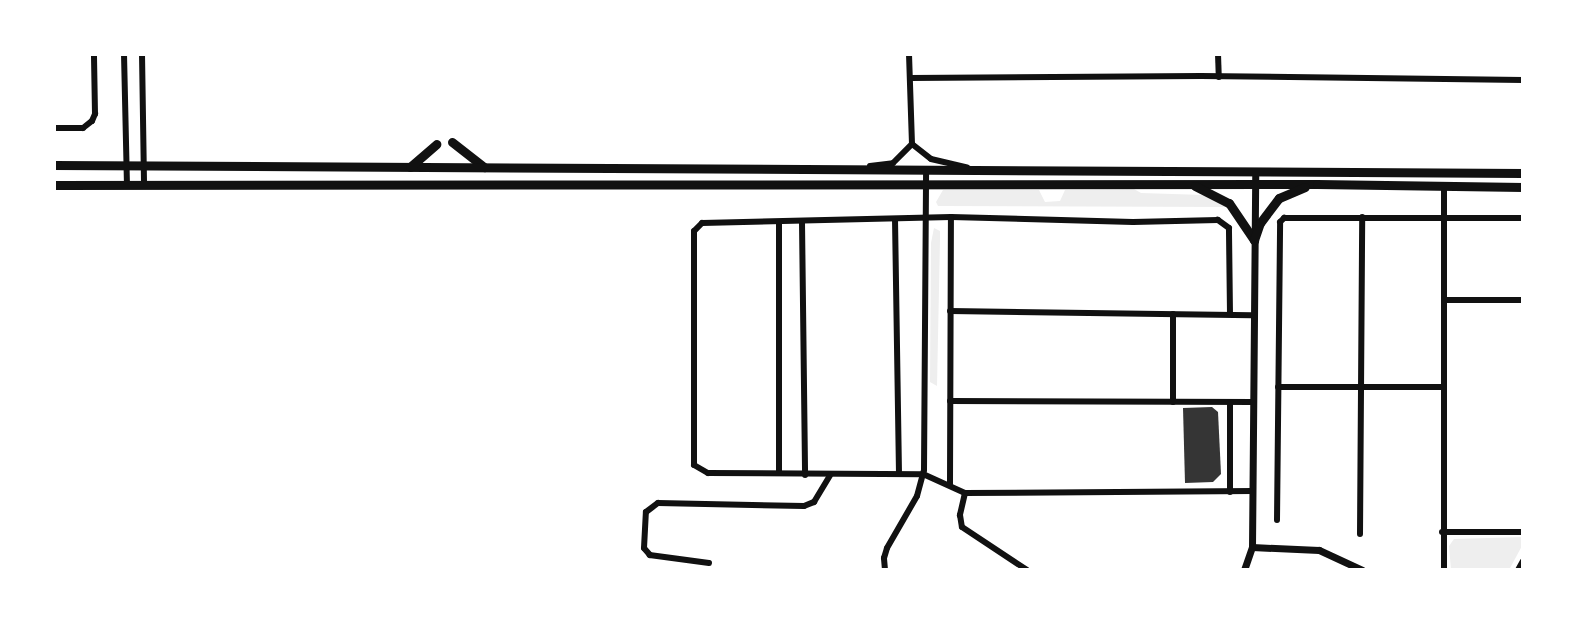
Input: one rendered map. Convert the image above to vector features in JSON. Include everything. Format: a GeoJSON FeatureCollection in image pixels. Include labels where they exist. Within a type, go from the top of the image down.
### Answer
{"type":"FeatureCollection","features":[{"type":"Feature","properties":{"kind":"main road"},"geometry":{"type":"LineString","coordinates":[[452,142],[485,167]]}},
{"type":"Feature","properties":{"kind":"main road"},"geometry":{"type":"LineString","coordinates":[[410,167],[436,144]]}},
{"type":"Feature","properties":{"kind":"main road"},"geometry":{"type":"LineString","coordinates":[[54,165],[144,163],[926,171],[1255,179],[1523,173]]}},
{"type":"Feature","properties":{"kind":"main road"},"geometry":{"type":"LineString","coordinates":[[54,186],[1190,184],[1255,179],[1317,184],[1523,187]]}},
{"type":"Feature","properties":{"kind":"main road"},"geometry":{"type":"LineString","coordinates":[[1190,184],[1229,203],[1254,240]]}},
{"type":"Feature","properties":{"kind":"main road"},"geometry":{"type":"LineString","coordinates":[[1254,240],[1260,223],[1279,198],[1290,191],[1317,184]]}},
{"type":"Feature","properties":{"kind":"street"},"geometry":{"type":"LineString","coordinates":[[54,128],[83,128],[95,114],[94,54]]}},
{"type":"Feature","properties":{"kind":"street"},"geometry":{"type":"LineString","coordinates":[[124,54],[127,185]]}},
{"type":"Feature","properties":{"kind":"street"},"geometry":{"type":"LineString","coordinates":[[142,54],[144,185]]}},
{"type":"Feature","properties":{"kind":"street"},"geometry":{"type":"LineString","coordinates":[[840,170],[892,163],[912,144],[909,54]]}},
{"type":"Feature","properties":{"kind":"street"},"geometry":{"type":"LineString","coordinates":[[1218,54],[1219,76]]}},
{"type":"Feature","properties":{"kind":"street"},"geometry":{"type":"LineString","coordinates":[[910,78],[1219,76],[1523,80]]}},
{"type":"Feature","properties":{"kind":"street"},"geometry":{"type":"LineString","coordinates":[[912,144],[931,159],[985,172]]}},
{"type":"Feature","properties":{"kind":"street"},"geometry":{"type":"LineString","coordinates":[[885,570],[887,548],[916,496],[923,474],[926,171]]}},
{"type":"Feature","properties":{"kind":"street"},"geometry":{"type":"LineString","coordinates":[[1244,570],[1252,547],[1255,179]]}},
{"type":"Feature","properties":{"kind":"street"},"geometry":{"type":"LineString","coordinates":[[1444,186],[1444,570]]}},
{"type":"Feature","properties":{"kind":"street"},"geometry":{"type":"LineString","coordinates":[[1230,314],[1228,228],[1218,220],[1133,222],[926,218],[779,224],[702,223],[694,231],[694,465],[708,473],[923,474],[965,493],[1253,491]]}},
{"type":"Feature","properties":{"kind":"street"},"geometry":{"type":"LineString","coordinates":[[950,484],[951,218]]}},
{"type":"Feature","properties":{"kind":"street"},"geometry":{"type":"LineString","coordinates":[[1278,520],[1279,228],[1284,218],[1523,218]]}},
{"type":"Feature","properties":{"kind":"street"},"geometry":{"type":"LineString","coordinates":[[1360,534],[1362,218]]}},
{"type":"Feature","properties":{"kind":"street"},"geometry":{"type":"LineString","coordinates":[[895,219],[900,474]]}},
{"type":"Feature","properties":{"kind":"street"},"geometry":{"type":"LineString","coordinates":[[802,222],[805,475]]}},
{"type":"Feature","properties":{"kind":"street"},"geometry":{"type":"LineString","coordinates":[[779,224],[779,473]]}},
{"type":"Feature","properties":{"kind":"street"},"geometry":{"type":"LineString","coordinates":[[1446,300],[1523,300]]}},
{"type":"Feature","properties":{"kind":"street"},"geometry":{"type":"LineString","coordinates":[[950,311],[1252,314]]}},
{"type":"Feature","properties":{"kind":"street"},"geometry":{"type":"LineString","coordinates":[[1173,314],[1173,402]]}},
{"type":"Feature","properties":{"kind":"street"},"geometry":{"type":"LineString","coordinates":[[1278,387],[1443,387]]}},
{"type":"Feature","properties":{"kind":"street"},"geometry":{"type":"LineString","coordinates":[[950,401],[1253,402]]}},
{"type":"Feature","properties":{"kind":"street"},"geometry":{"type":"LineString","coordinates":[[1230,402],[1230,492]]}},
{"type":"Feature","properties":{"kind":"street"},"geometry":{"type":"LineString","coordinates":[[709,562],[650,555],[644,548],[646,512],[659,503],[804,506],[814,502],[830,475]]}},
{"type":"Feature","properties":{"kind":"street"},"geometry":{"type":"LineString","coordinates":[[965,493],[960,515],[962,527],[1027,570]]}},
{"type":"Feature","properties":{"kind":"street"},"geometry":{"type":"LineString","coordinates":[[1442,532],[1523,532]]}},
{"type":"Feature","properties":{"kind":"street"},"geometry":{"type":"LineString","coordinates":[[1252,547],[1319,550],[1362,570]]}},
{"type":"Feature","properties":{"kind":"street"},"geometry":{"type":"LineString","coordinates":[[1518,570],[1523,561]]}},
{"type":"Feature","properties":{"kind":"shaded area"},"geometry":{"type":"Polygon","coordinates":[[[1134,189],[1141,193],[1204,195],[1228,207],[938,206],[936,202],[943,190],[1039,190],[1045,202],[1060,201],[1065,190],[1134,189]]]}},
{"type":"Feature","properties":{"kind":"shaded area"},"geometry":{"type":"Polygon","coordinates":[[[934,228],[940,231],[937,386],[930,382],[931,243],[934,228]]]}},
{"type":"Feature","properties":{"kind":"shaded area"},"geometry":{"type":"Polygon","coordinates":[[[1523,537],[1523,544],[1509,570],[1451,570],[1449,546],[1454,539],[1523,537]]]}},
{"type":"Feature","properties":{"kind":"building"},"geometry":{"type":"Polygon","coordinates":[[[1212,407],[1218,412],[1221,474],[1213,482],[1185,483],[1183,408],[1212,407]]]}}]}
